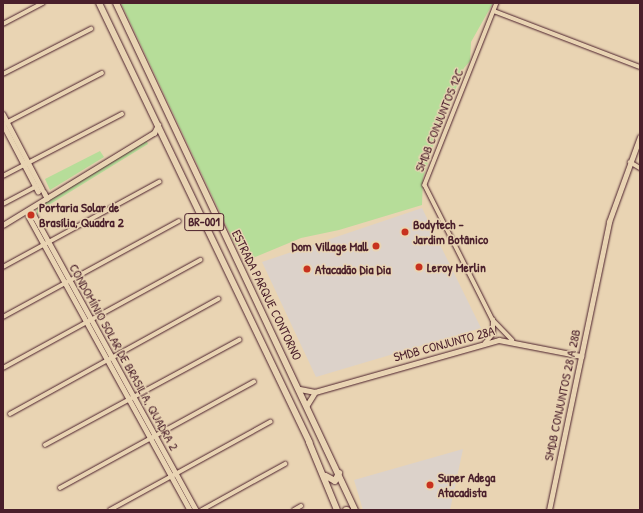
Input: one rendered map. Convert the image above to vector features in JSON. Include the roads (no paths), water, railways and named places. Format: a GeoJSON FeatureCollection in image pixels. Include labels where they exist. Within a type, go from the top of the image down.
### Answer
{"type":"FeatureCollection","features":[{"type":"Feature","properties":{"kind":"highway","name":"ESTRADA PARQUE CONTORNO"},"geometry":{"type":"LineString","coordinates":[[100,3],[325,475],[337,510]]}},
{"type":"Feature","properties":{"kind":"highway","name":"ESTRADA PARQUE CONTORNO"},"geometry":{"type":"LineString","coordinates":[[115,3],[300,389],[355,510]]}},
{"type":"Feature","properties":{"kind":"highway"},"geometry":{"type":"LineString","coordinates":[[325,475],[335,481],[339,478],[337,468]]}},
{"type":"Feature","properties":{"kind":"street"},"geometry":{"type":"LineString","coordinates":[[3,24],[43,3]]}},
{"type":"Feature","properties":{"kind":"street","name":"SMDB CONJUNTOS 12C"},"geometry":{"type":"LineString","coordinates":[[497,3],[425,185],[494,320],[512,340]]}},
{"type":"Feature","properties":{"kind":"street"},"geometry":{"type":"LineString","coordinates":[[494,10],[640,67]]}},
{"type":"Feature","properties":{"kind":"street"},"geometry":{"type":"LineString","coordinates":[[3,74],[90,29]]}},
{"type":"Feature","properties":{"kind":"street"},"geometry":{"type":"LineString","coordinates":[[4,124],[102,73]]}},
{"type":"Feature","properties":{"kind":"street"},"geometry":{"type":"LineString","coordinates":[[3,114],[4,124],[45,199]]}},
{"type":"Feature","properties":{"kind":"street"},"geometry":{"type":"LineString","coordinates":[[3,176],[122,114]]}},
{"type":"Feature","properties":{"kind":"street"},"geometry":{"type":"LineString","coordinates":[[154,133],[158,125]]}},
{"type":"Feature","properties":{"kind":"street"},"geometry":{"type":"LineString","coordinates":[[3,225],[30,214],[45,199],[154,133],[162,133]]}},
{"type":"Feature","properties":{"kind":"street","name":"SMDB CONJUNTOS 28 A 28B"},"geometry":{"type":"LineString","coordinates":[[549,510],[612,210],[640,137]]}},
{"type":"Feature","properties":{"kind":"street"},"geometry":{"type":"LineString","coordinates":[[630,162],[640,168]]}},
{"type":"Feature","properties":{"kind":"street"},"geometry":{"type":"LineString","coordinates":[[3,267],[159,182]]}},
{"type":"Feature","properties":{"kind":"street"},"geometry":{"type":"LineString","coordinates":[[3,204],[40,191]]}},
{"type":"Feature","properties":{"kind":"street","name":"CONDOMÍNIO SOLAR DE BRASILIA, QUADRA 2"},"geometry":{"type":"LineString","coordinates":[[30,214],[174,475],[196,510]]}},
{"type":"Feature","properties":{"kind":"street"},"geometry":{"type":"LineString","coordinates":[[3,317],[179,221]]}},
{"type":"Feature","properties":{"kind":"street"},"geometry":{"type":"LineString","coordinates":[[3,368],[200,260]]}},
{"type":"Feature","properties":{"kind":"street"},"geometry":{"type":"LineString","coordinates":[[10,414],[218,299]]}},
{"type":"Feature","properties":{"kind":"street"},"geometry":{"type":"LineString","coordinates":[[485,343],[493,334],[494,320]]}},
{"type":"Feature","properties":{"kind":"street"},"geometry":{"type":"LineString","coordinates":[[45,445],[239,340]]}},
{"type":"Feature","properties":{"kind":"street","name":"SMDB CONJUNTO 28A"},"geometry":{"type":"LineString","coordinates":[[315,392],[485,343],[512,340],[581,356]]}},
{"type":"Feature","properties":{"kind":"street"},"geometry":{"type":"LineString","coordinates":[[60,488],[254,382]]}},
{"type":"Feature","properties":{"kind":"street"},"geometry":{"type":"LineString","coordinates":[[300,389],[315,392],[307,405]]}},
{"type":"Feature","properties":{"kind":"street"},"geometry":{"type":"LineString","coordinates":[[110,510],[270,422]]}},
{"type":"Feature","properties":{"kind":"street"},"geometry":{"type":"LineString","coordinates":[[202,510],[285,464]]}},
{"type":"Feature","properties":{"kind":"street","name":"CONDOMÍNIO SOLAR DE BRASILIA, QUADRA 2"},"geometry":{"type":"LineString","coordinates":[[174,475],[190,510]]}},
{"type":"Feature","properties":{"kind":"street"},"geometry":{"type":"LineString","coordinates":[[294,510],[301,506]]}},
{"type":"Feature","properties":{"kind":"place","name":"Portaria Solar de Brasília, Quadra 2"},"geometry":{"type":"Point","coordinates":[31,215]}},
{"type":"Feature","properties":{"kind":"place","name":"Bodytech - Jardim Botânico"},"geometry":{"type":"Point","coordinates":[405,232]}},
{"type":"Feature","properties":{"kind":"place","name":"Dom Village Mall"},"geometry":{"type":"Point","coordinates":[376,246]}},
{"type":"Feature","properties":{"kind":"place","name":"Leroy Merlin"},"geometry":{"type":"Point","coordinates":[419,267]}},
{"type":"Feature","properties":{"kind":"place","name":"Atacadão Dia Dia"},"geometry":{"type":"Point","coordinates":[307,269]}},
{"type":"Feature","properties":{"kind":"place","name":"Super Adega Atacadista"},"geometry":{"type":"Point","coordinates":[430,485]}}]}
